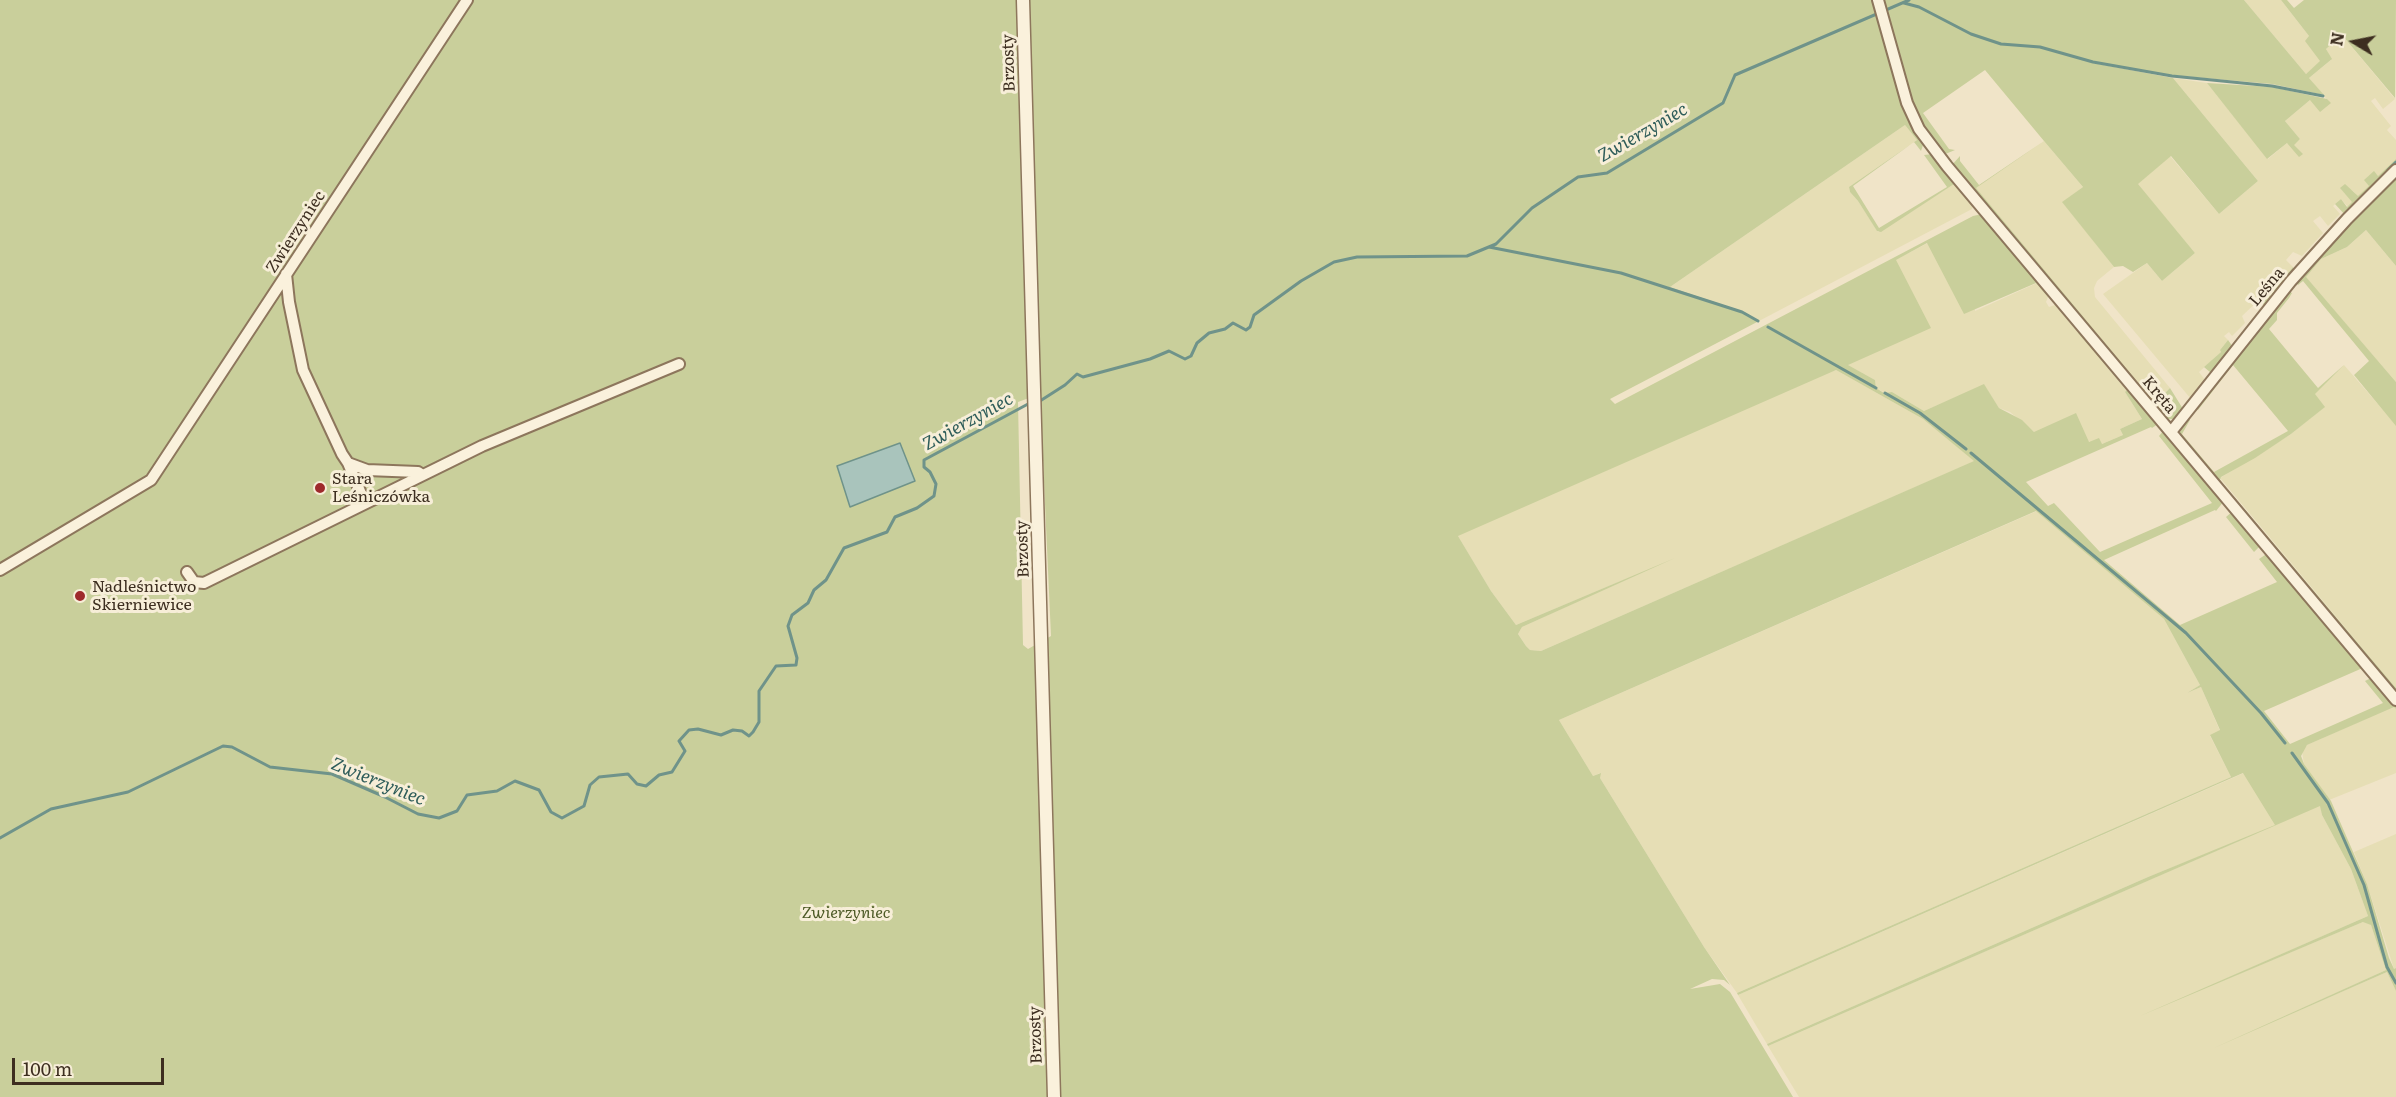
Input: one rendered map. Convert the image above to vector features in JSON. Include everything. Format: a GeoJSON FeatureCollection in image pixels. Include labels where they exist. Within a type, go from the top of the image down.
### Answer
{"type":"FeatureCollection","features":[{"type":"Feature","properties":{"kind":"street","name":"Zwierzyniec"},"geometry":{"type":"LineString","coordinates":[[0,570],[151,480],[467,0]]}},
{"type":"Feature","properties":{"kind":"street","name":"Brzosty"},"geometry":{"type":"LineString","coordinates":[[1023,0],[1054,1097]]}},
{"type":"Feature","properties":{"kind":"street","name":"Kręta"},"geometry":{"type":"LineString","coordinates":[[1879,2],[1907,103],[1919,129],[1947,166],[2396,700]]}},
{"type":"Feature","properties":{"kind":"street","name":"Leśna"},"geometry":{"type":"LineString","coordinates":[[2171,432],[2291,281],[2347,219],[2396,170]]}},
{"type":"Feature","properties":{"kind":"street"},"geometry":{"type":"LineString","coordinates":[[286,274],[289,302],[303,370],[365,503]]}},
{"type":"Feature","properties":{"kind":"street"},"geometry":{"type":"LineString","coordinates":[[188,572],[194,582],[204,583],[421,474],[526,426],[680,364]]}},
{"type":"Feature","properties":{"kind":"street"},"geometry":{"type":"LineString","coordinates":[[348,463],[368,470],[421,474]]}},
{"type":"Feature","properties":{"kind":"shaded area"},"geometry":{"type":"Polygon","coordinates":[[[2244,0],[2281,0],[2309,36],[2321,61],[2306,74],[2244,0]]]}},
{"type":"Feature","properties":{"kind":"shaded area"},"geometry":{"type":"Polygon","coordinates":[[[2342,35],[2395,99],[2383,109],[2375,98],[2371,101],[2391,126],[2387,130],[2396,140],[2396,159],[2378,176],[2374,172],[2365,180],[2370,186],[2358,197],[2353,191],[2341,189],[2353,202],[2348,207],[2341,199],[2333,206],[2340,214],[2328,226],[2320,216],[2313,221],[2323,233],[2302,256],[2293,252],[2286,260],[2293,267],[2278,285],[2274,281],[2261,298],[2242,316],[2245,323],[2232,336],[2229,332],[2224,336],[2228,340],[2220,350],[2221,352],[2199,372],[2205,380],[2191,399],[2103,294],[2147,263],[2162,281],[2195,253],[2137,184],[2170,156],[2219,214],[2258,181],[2173,78],[2207,83],[2268,159],[2287,143],[2294,144],[2300,139],[2285,121],[2310,100],[2330,103],[2309,78],[2331,60],[2326,49],[2342,35]]]}},
{"type":"Feature","properties":{"kind":"shaded area"},"geometry":{"type":"Polygon","coordinates":[[[1905,125],[1917,140],[1849,187],[1850,192],[1878,232],[1954,184],[1973,205],[1972,209],[1759,321],[1745,312],[1670,287],[1905,125]]]}},
{"type":"Feature","properties":{"kind":"shaded area"},"geometry":{"type":"Polygon","coordinates":[[[2044,141],[2083,187],[2063,202],[2114,267],[2097,281],[2094,288],[2095,297],[2170,388],[2155,404],[1975,188],[2044,141]]]}},
{"type":"Feature","properties":{"kind":"shaded area"},"geometry":{"type":"Polygon","coordinates":[[[1974,219],[1975,311],[2037,283],[2048,297],[2046,302],[2049,307],[2055,305],[2127,391],[2125,392],[2142,419],[2120,429],[2123,435],[2102,444],[2034,432],[2010,412],[1999,408],[1984,385],[1924,411],[1892,392],[1885,393],[1876,388],[1875,380],[1772,324],[1974,219]]]}},
{"type":"Feature","properties":{"kind":"shaded area"},"geometry":{"type":"Polygon","coordinates":[[[2366,230],[2396,266],[2396,382],[2305,277],[2321,259],[2347,247],[2366,230]]]}},
{"type":"Feature","properties":{"kind":"shaded area"},"geometry":{"type":"Polygon","coordinates":[[[2344,365],[2396,425],[2396,688],[2220,478],[2291,434],[2324,407],[2314,394],[2344,365]]]}},
{"type":"Feature","properties":{"kind":"shaded area"},"geometry":{"type":"Polygon","coordinates":[[[1836,370],[1923,419],[1975,461],[1541,651],[1530,650],[1526,646],[1518,634],[1522,627],[1628,578],[1516,625],[1491,591],[1432,493],[1836,370]]]}},
{"type":"Feature","properties":{"kind":"shaded area"},"geometry":{"type":"Polygon","coordinates":[[[2037,511],[2164,619],[2200,685],[2187,693],[2201,687],[2220,731],[2210,736],[2231,777],[1737,993],[1704,947],[1600,778],[1600,773],[1593,776],[1559,720],[2037,511]]]}},
{"type":"Feature","properties":{"kind":"shaded area"},"geometry":{"type":"Polygon","coordinates":[[[2394,706],[2396,709],[2396,773],[2329,800],[2304,764],[2302,751],[2307,745],[2394,706]]]}},
{"type":"Feature","properties":{"kind":"shaded area"},"geometry":{"type":"Polygon","coordinates":[[[2244,773],[2321,805],[2322,815],[2351,869],[2368,916],[2212,985],[2363,922],[2368,922],[2386,970],[2279,1019],[2387,972],[2396,991],[2396,1097],[1799,1097],[1768,1046],[2248,837],[2148,877],[1767,1044],[1738,995],[2244,773]]]}},
{"type":"Feature","properties":{"kind":"shaded area"},"geometry":{"type":"Polygon","coordinates":[[[2396,834],[2396,968],[2394,969],[2367,884],[2354,852],[2396,834]]]}},
{"type":"Feature","properties":{"kind":"green space"},"geometry":{"type":"Polygon","coordinates":[[[0,0],[2244,0],[2306,74],[2320,61],[2305,41],[2309,36],[2281,0],[2287,0],[2294,8],[2304,0],[2396,0],[2395,98],[2342,35],[2326,49],[2332,59],[2309,78],[2324,95],[2272,84],[2170,75],[2091,61],[2173,78],[2258,181],[2219,214],[2171,156],[2138,184],[2195,253],[2162,281],[2147,263],[2133,272],[2123,266],[2114,267],[2062,202],[2083,187],[1985,70],[1923,113],[1949,149],[1955,150],[1943,155],[1914,112],[1885,4],[1875,8],[1924,142],[1921,151],[1914,142],[1917,140],[1905,125],[1670,287],[1745,312],[1759,321],[1610,399],[1615,404],[1973,216],[1982,214],[2051,294],[2048,297],[2036,283],[1964,314],[1927,243],[1896,260],[1931,328],[1848,365],[1875,380],[1876,388],[1884,393],[1892,392],[1924,411],[1984,384],[1999,408],[2022,420],[2034,432],[2076,413],[2089,442],[2099,438],[2102,444],[2123,435],[2120,429],[2142,419],[2125,392],[2127,390],[2078,333],[2081,331],[2158,424],[2026,482],[2048,506],[2054,503],[2100,552],[2212,503],[2159,436],[2164,430],[2224,501],[2216,511],[2104,560],[2180,625],[2277,582],[2259,559],[2268,553],[2365,667],[2264,711],[2290,744],[2383,703],[2365,681],[2373,677],[2396,706],[2396,709],[2394,707],[2307,745],[2301,756],[2304,764],[2331,801],[2367,884],[2389,958],[2394,969],[2396,968],[2396,991],[2387,972],[2214,1048],[2386,970],[2371,925],[2363,922],[2140,1016],[2368,916],[2351,869],[2322,815],[2320,806],[1768,1046],[1767,1044],[2148,877],[2275,825],[2243,773],[1738,995],[1737,993],[2231,777],[2210,735],[2220,730],[2201,687],[2187,693],[2200,685],[2164,619],[2036,511],[1559,720],[1593,776],[1601,773],[1600,778],[1704,947],[1730,985],[1724,980],[1712,979],[1690,989],[1720,984],[1730,992],[1793,1097],[0,1097],[0,0]],[[1836,370],[1458,536],[1491,591],[1516,625],[1675,558],[1522,627],[1518,634],[1526,646],[1530,650],[1541,651],[1974,461],[1923,419],[1836,370]],[[1040,394],[1018,402],[1023,645],[1028,649],[1051,636],[1040,394]]]}},
{"type":"Feature","properties":{"kind":"green space"},"geometry":{"type":"Polygon","coordinates":[[[2207,83],[2272,87],[2327,99],[2331,103],[2320,112],[2310,100],[2285,121],[2300,139],[2294,145],[2303,154],[2299,157],[2287,143],[2267,159],[2207,83]]]}},
{"type":"Feature","properties":{"kind":"green space"},"geometry":{"type":"Polygon","coordinates":[[[2044,141],[1976,188],[2155,403],[2170,388],[2183,409],[2176,419],[2166,419],[1951,166],[1960,156],[1960,161],[1979,185],[2044,141]]]}},
{"type":"Feature","properties":{"kind":"green space"},"geometry":{"type":"Polygon","coordinates":[[[1912,144],[1853,186],[1879,228],[1947,187],[1924,155],[1933,154],[1973,204],[1973,207],[1954,184],[1881,232],[1877,231],[1850,192],[1849,187],[1912,144]]]}},
{"type":"Feature","properties":{"kind":"green space"},"geometry":{"type":"Polygon","coordinates":[[[2396,159],[2396,166],[2346,216],[2335,204],[2341,199],[2347,207],[2352,202],[2340,188],[2345,184],[2358,196],[2369,186],[2364,180],[2374,171],[2378,176],[2396,159]]]}},
{"type":"Feature","properties":{"kind":"green space"},"geometry":{"type":"Polygon","coordinates":[[[2396,175],[2396,266],[2366,230],[2347,247],[2321,259],[2306,277],[2396,382],[2396,426],[2354,375],[2369,361],[2303,281],[2298,285],[2296,281],[2396,175]]]}},
{"type":"Feature","properties":{"kind":"green space"},"geometry":{"type":"Polygon","coordinates":[[[2293,267],[2294,272],[2266,307],[2258,300],[2274,280],[2278,285],[2293,267]]]}},
{"type":"Feature","properties":{"kind":"green space"},"geometry":{"type":"Polygon","coordinates":[[[2288,291],[2292,293],[2277,313],[2277,320],[2269,329],[2318,388],[2344,365],[2315,394],[2325,407],[2291,434],[2221,477],[2220,480],[2396,688],[2396,694],[2179,435],[2181,428],[2188,419],[2190,420],[2182,434],[2214,472],[2288,431],[2233,365],[2198,410],[2197,408],[2288,291]]]}},
{"type":"Feature","properties":{"kind":"green space"},"geometry":{"type":"Polygon","coordinates":[[[2228,340],[2233,347],[2211,373],[2204,367],[2221,352],[2220,350],[2228,340]]]}},
{"type":"Feature","properties":{"kind":"green space"},"geometry":{"type":"Polygon","coordinates":[[[2233,511],[2261,545],[2254,552],[2226,517],[2233,511]]]}},
{"type":"Feature","properties":{"kind":"water"},"geometry":{"type":"Polygon","coordinates":[[[900,443],[915,481],[850,507],[837,466],[900,443]]]}},
{"type":"Feature","properties":{"kind":"waterway","name":"Zwierzyniec"},"geometry":{"type":"LineString","coordinates":[[1040,401],[1065,385],[1077,374],[1083,377],[1150,359],[1169,351],[1185,359],[1191,356],[1197,343],[1209,333],[1225,329],[1233,323],[1246,330],[1250,327],[1254,315],[1301,281],[1334,262],[1357,257],[1467,256],[1496,244],[1532,208],[1578,177],[1607,173],[1723,103],[1735,75],[1909,0]]}},
{"type":"Feature","properties":{"kind":"waterway"},"geometry":{"type":"LineString","coordinates":[[1904,3],[1919,7],[1971,34],[2001,44],[2040,47],[2093,62],[2172,76],[2272,86],[2323,96]]}},
{"type":"Feature","properties":{"kind":"waterway"},"geometry":{"type":"LineString","coordinates":[[2388,170],[2396,162]]}},
{"type":"Feature","properties":{"kind":"waterway"},"geometry":{"type":"LineString","coordinates":[[1489,247],[1621,273],[1742,312],[1758,321]]}},
{"type":"Feature","properties":{"kind":"waterway"},"geometry":{"type":"LineString","coordinates":[[1768,327],[1876,388]]}},
{"type":"Feature","properties":{"kind":"waterway"},"geometry":{"type":"LineString","coordinates":[[1885,393],[1920,413],[1966,449]]}},
{"type":"Feature","properties":{"kind":"waterway","name":"Zwierzyniec"},"geometry":{"type":"LineString","coordinates":[[0,838],[51,809],[128,792],[223,746],[232,747],[270,767],[332,774],[418,814],[439,818],[457,811],[467,795],[497,791],[515,781],[539,790],[551,812],[562,818],[584,806],[590,785],[599,777],[628,774],[637,784],[646,786],[659,775],[672,772],[685,751],[679,741],[689,730],[698,729],[721,735],[733,730],[742,731],[749,736],[759,722],[759,691],[776,666],[796,665],[797,658],[788,626],[792,615],[808,603],[814,590],[826,580],[844,548],[887,532],[895,517],[917,508],[934,496],[936,484],[930,472],[924,467],[924,460],[1028,404]]}},
{"type":"Feature","properties":{"kind":"waterway"},"geometry":{"type":"LineString","coordinates":[[1971,453],[2186,633],[2261,713],[2285,743]]}},
{"type":"Feature","properties":{"kind":"waterway"},"geometry":{"type":"LineString","coordinates":[[2292,753],[2328,803],[2364,885],[2387,967],[2396,983]]}},
{"type":"Feature","properties":{"kind":"place","name":"Stara Leśniczówka"},"geometry":{"type":"Point","coordinates":[320,488]}},
{"type":"Feature","properties":{"kind":"place","name":"Nadleśnictwo Skierniewice"},"geometry":{"type":"Point","coordinates":[80,596]}}]}
